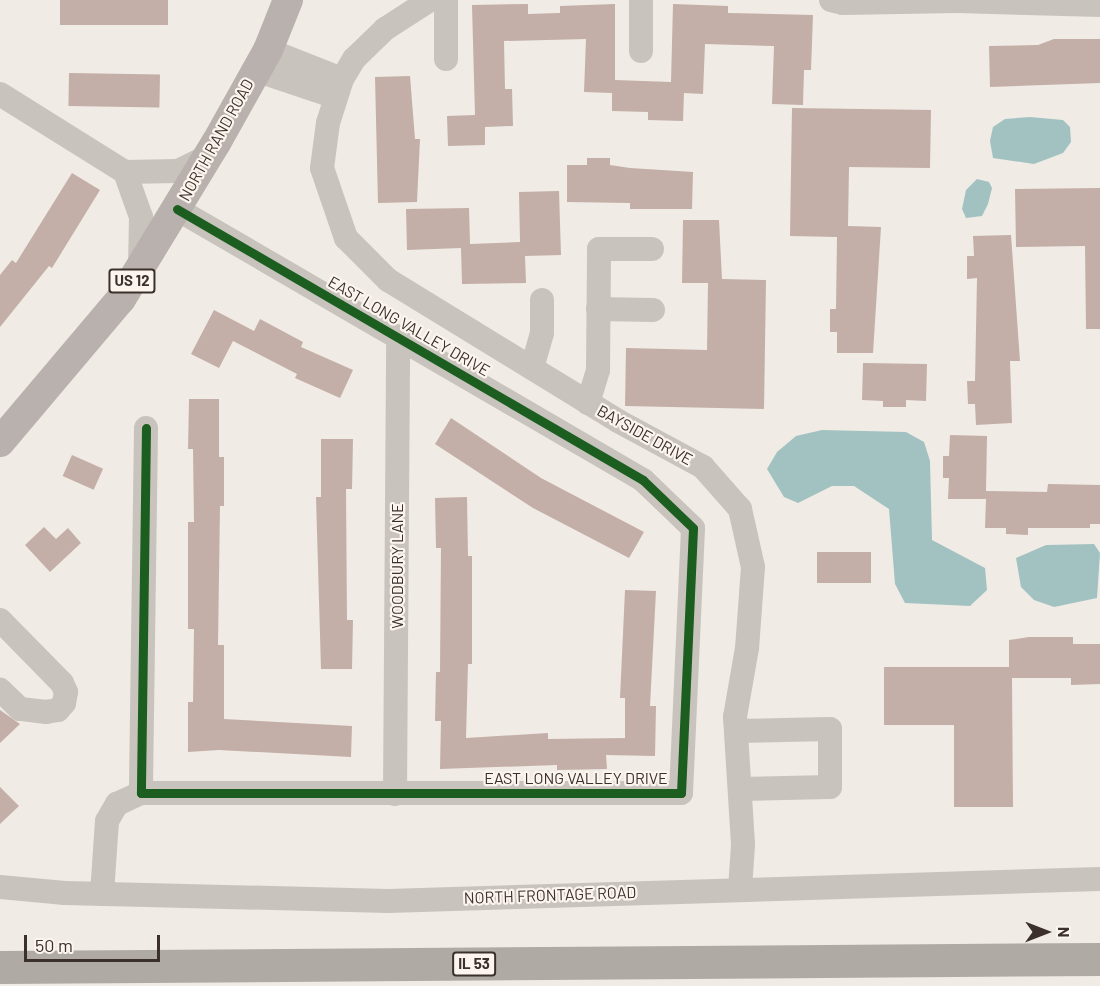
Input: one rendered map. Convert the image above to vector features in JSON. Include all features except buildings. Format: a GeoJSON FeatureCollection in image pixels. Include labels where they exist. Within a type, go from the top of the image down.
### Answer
{"type":"FeatureCollection","features":[{"type":"Feature","properties":{"kind":"highway","name":"IL 53"},"geometry":{"type":"LineString","coordinates":[[0,967],[948,958],[1100,939]]}},
{"type":"Feature","properties":{"kind":"highway"},"geometry":{"type":"LineString","coordinates":[[948,958],[1100,959]]}},
{"type":"Feature","properties":{"kind":"main road","name":"NORTH RAND ROAD"},"geometry":{"type":"LineString","coordinates":[[0,442],[121,299],[209,156],[262,60],[288,0]]}},
{"type":"Feature","properties":{"kind":"street","name":"BAYSIDE DRIVE"},"geometry":{"type":"LineString","coordinates":[[430,0],[385,29],[354,59],[339,88],[322,168],[346,238],[388,280],[588,403],[703,468],[740,509],[753,567],[736,732],[744,845],[740,889]]}},
{"type":"Feature","properties":{"kind":"street"},"geometry":{"type":"LineString","coordinates":[[446,0],[446,59]]}},
{"type":"Feature","properties":{"kind":"street"},"geometry":{"type":"LineString","coordinates":[[640,51],[641,0]]}},
{"type":"Feature","properties":{"kind":"street"},"geometry":{"type":"LineString","coordinates":[[831,0],[843,3],[957,1],[1100,5]]}},
{"type":"Feature","properties":{"kind":"street"},"geometry":{"type":"LineString","coordinates":[[262,60],[339,88]]}},
{"type":"Feature","properties":{"kind":"street"},"geometry":{"type":"LineString","coordinates":[[0,94],[125,172],[153,175],[178,171],[209,156]]}},
{"type":"Feature","properties":{"kind":"street"},"geometry":{"type":"LineString","coordinates":[[125,172],[141,217],[140,269]]}},
{"type":"Feature","properties":{"kind":"street","name":"EAST LONG VALLEY DRIVE"},"geometry":{"type":"LineString","coordinates":[[141,793],[681,793],[693,528],[643,480],[177,209]]}},
{"type":"Feature","properties":{"kind":"street"},"geometry":{"type":"LineString","coordinates":[[588,403],[598,370],[599,249],[652,249]]}},
{"type":"Feature","properties":{"kind":"street"},"geometry":{"type":"LineString","coordinates":[[532,368],[542,333],[542,300]]}},
{"type":"Feature","properties":{"kind":"street"},"geometry":{"type":"LineString","coordinates":[[598,309],[653,310]]}},
{"type":"Feature","properties":{"kind":"street","name":"WOODBURY LANE"},"geometry":{"type":"LineString","coordinates":[[395,794],[398,337]]}},
{"type":"Feature","properties":{"kind":"street"},"geometry":{"type":"LineString","coordinates":[[102,894],[106,821],[117,804],[141,793],[146,428]]}},
{"type":"Feature","properties":{"kind":"street"},"geometry":{"type":"LineString","coordinates":[[0,620],[62,682],[66,692],[64,703],[58,710],[46,712],[20,709],[0,690]]}},
{"type":"Feature","properties":{"kind":"street"},"geometry":{"type":"LineString","coordinates":[[736,732],[830,729],[830,787],[740,789]]}},
{"type":"Feature","properties":{"kind":"street","name":"NORTH FRONTAGE ROAD"},"geometry":{"type":"LineString","coordinates":[[0,887],[102,894],[388,901],[1100,879]]}},
{"type":"Feature","properties":{"kind":"water"},"geometry":{"type":"Polygon","coordinates":[[[1030,117],[1063,120],[1070,127],[1071,142],[1063,153],[1034,164],[993,158],[990,141],[993,127],[1005,119],[1030,117]]]}},
{"type":"Feature","properties":{"kind":"water"},"geometry":{"type":"Polygon","coordinates":[[[977,179],[989,182],[992,188],[988,204],[982,216],[966,218],[962,209],[966,190],[977,179]]]}},
{"type":"Feature","properties":{"kind":"water"},"geometry":{"type":"Polygon","coordinates":[[[822,430],[906,432],[924,442],[930,461],[932,540],[985,568],[987,590],[970,606],[905,603],[895,584],[889,509],[854,486],[832,486],[798,503],[784,497],[767,469],[777,452],[796,436],[822,430]]]}},
{"type":"Feature","properties":{"kind":"water"},"geometry":{"type":"Polygon","coordinates":[[[1094,544],[1100,553],[1097,598],[1054,607],[1034,600],[1021,587],[1016,558],[1046,545],[1094,544]]]}},
{"type":"Feature","properties":{"kind":"cycle path"},"geometry":{"type":"LineString","coordinates":[[146,428],[141,793],[681,793],[693,528],[643,480],[177,209]]}}]}
